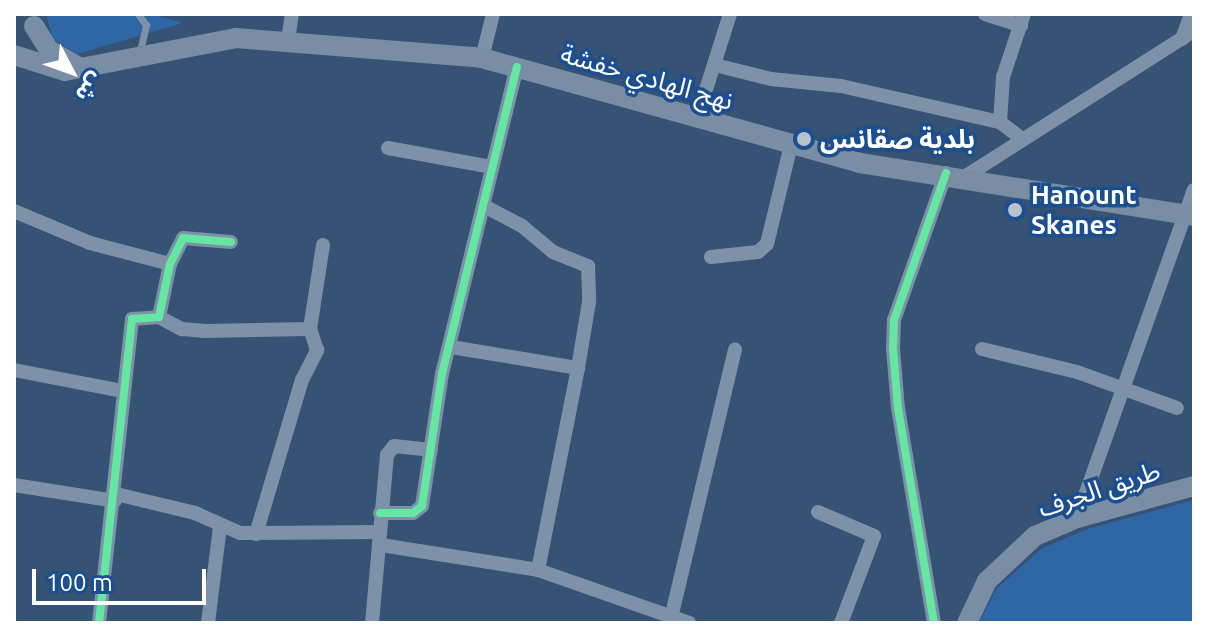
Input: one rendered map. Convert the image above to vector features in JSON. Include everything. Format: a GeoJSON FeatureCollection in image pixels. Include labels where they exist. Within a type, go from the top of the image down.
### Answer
{"type":"FeatureCollection","features":[{"type":"Feature","properties":{"kind":"main road"},"geometry":{"type":"LineString","coordinates":[[14,55],[29,44],[34,19]]}},
{"type":"Feature","properties":{"kind":"main road"},"geometry":{"type":"LineString","coordinates":[[34,19],[56,56],[83,68]]}},
{"type":"Feature","properties":{"kind":"main road","name":"نهج الهادي خفشة"},"geometry":{"type":"LineString","coordinates":[[14,55],[53,70],[83,68],[198,42],[288,41],[482,58],[860,163],[956,175],[1190,215]]}},
{"type":"Feature","properties":{"kind":"main road","name":"طريق الجرف"},"geometry":{"type":"LineString","coordinates":[[967,623],[987,581],[1016,550],[1077,518],[1194,486]]}},
{"type":"Feature","properties":{"kind":"street"},"geometry":{"type":"LineString","coordinates":[[288,41],[292,14]]}},
{"type":"Feature","properties":{"kind":"street"},"geometry":{"type":"LineString","coordinates":[[482,58],[493,14]]}},
{"type":"Feature","properties":{"kind":"street"},"geometry":{"type":"LineString","coordinates":[[697,118],[730,14]]}},
{"type":"Feature","properties":{"kind":"street"},"geometry":{"type":"LineString","coordinates":[[985,14],[1023,20],[1003,77],[1000,122]]}},
{"type":"Feature","properties":{"kind":"street"},"geometry":{"type":"LineString","coordinates":[[934,623],[898,409],[894,320],[956,175],[1188,35],[1191,14]]}},
{"type":"Feature","properties":{"kind":"street"},"geometry":{"type":"LineString","coordinates":[[715,65],[771,79],[841,86],[1000,122],[1021,138]]}},
{"type":"Feature","properties":{"kind":"street"},"geometry":{"type":"LineString","coordinates":[[380,513],[418,511],[451,347],[517,67]]}},
{"type":"Feature","properties":{"kind":"street"},"geometry":{"type":"LineString","coordinates":[[711,257],[758,252],[767,244],[791,145]]}},
{"type":"Feature","properties":{"kind":"street"},"geometry":{"type":"LineString","coordinates":[[388,148],[492,167]]}},
{"type":"Feature","properties":{"kind":"street"},"geometry":{"type":"LineString","coordinates":[[1077,518],[1098,447],[1124,390],[1190,215],[1194,190]]}},
{"type":"Feature","properties":{"kind":"street"},"geometry":{"type":"LineString","coordinates":[[484,206],[522,226],[553,252],[588,266],[589,302],[538,570]]}},
{"type":"Feature","properties":{"kind":"street"},"geometry":{"type":"LineString","coordinates":[[14,211],[90,243],[170,264]]}},
{"type":"Feature","properties":{"kind":"street"},"geometry":{"type":"LineString","coordinates":[[159,317],[177,243],[190,235],[231,242]]}},
{"type":"Feature","properties":{"kind":"street"},"geometry":{"type":"LineString","coordinates":[[256,534],[302,380],[317,350],[310,329],[323,245]]}},
{"type":"Feature","properties":{"kind":"street"},"geometry":{"type":"LineString","coordinates":[[99,623],[116,497],[122,391],[132,319],[159,317],[182,329],[203,331],[310,329]]}},
{"type":"Feature","properties":{"kind":"street"},"geometry":{"type":"LineString","coordinates":[[451,347],[578,368]]}},
{"type":"Feature","properties":{"kind":"street"},"geometry":{"type":"LineString","coordinates":[[982,349],[1177,408]]}},
{"type":"Feature","properties":{"kind":"street"},"geometry":{"type":"LineString","coordinates":[[671,618],[735,350]]}},
{"type":"Feature","properties":{"kind":"street"},"geometry":{"type":"LineString","coordinates":[[14,370],[122,391]]}},
{"type":"Feature","properties":{"kind":"street"},"geometry":{"type":"LineString","coordinates":[[372,623],[380,513],[390,450],[431,450]]}},
{"type":"Feature","properties":{"kind":"street"},"geometry":{"type":"LineString","coordinates":[[14,485],[116,497],[195,513],[220,526],[256,534],[380,538],[538,570],[637,608],[689,623]]}},
{"type":"Feature","properties":{"kind":"street"},"geometry":{"type":"LineString","coordinates":[[818,512],[874,536],[841,623]]}},
{"type":"Feature","properties":{"kind":"street"},"geometry":{"type":"LineString","coordinates":[[208,623],[220,526]]}},
{"type":"Feature","properties":{"kind":"street"},"geometry":{"type":"LineString","coordinates":[[632,623],[637,608]]}},
{"type":"Feature","properties":{"kind":"lane"},"geometry":{"type":"LineString","coordinates":[[138,14],[146,25],[139,55]]}},
{"type":"Feature","properties":{"kind":"shaded area"},"geometry":{"type":"Polygon","coordinates":[[[46,14],[152,14],[183,23],[77,54],[53,39],[46,14]]]}},
{"type":"Feature","properties":{"kind":"shaded area"},"geometry":{"type":"Polygon","coordinates":[[[1194,500],[1194,623],[979,623],[996,589],[1041,549],[1087,529],[1194,500]]]}},
{"type":"Feature","properties":{"kind":"cycle path"},"geometry":{"type":"LineString","coordinates":[[380,513],[413,513],[422,506],[442,374],[517,67]]}},
{"type":"Feature","properties":{"kind":"cycle path"},"geometry":{"type":"LineString","coordinates":[[934,623],[898,409],[893,348],[894,320],[946,173]]}},
{"type":"Feature","properties":{"kind":"cycle path"},"geometry":{"type":"LineString","coordinates":[[99,623],[132,319],[159,317],[170,264],[183,238],[231,242]]}},
{"type":"Feature","properties":{"kind":"place","name":"بلدية صقانس"},"geometry":{"type":"Point","coordinates":[804,139]}},
{"type":"Feature","properties":{"kind":"place","name":"Hanount Skanes"},"geometry":{"type":"Point","coordinates":[1015,210]}}]}
